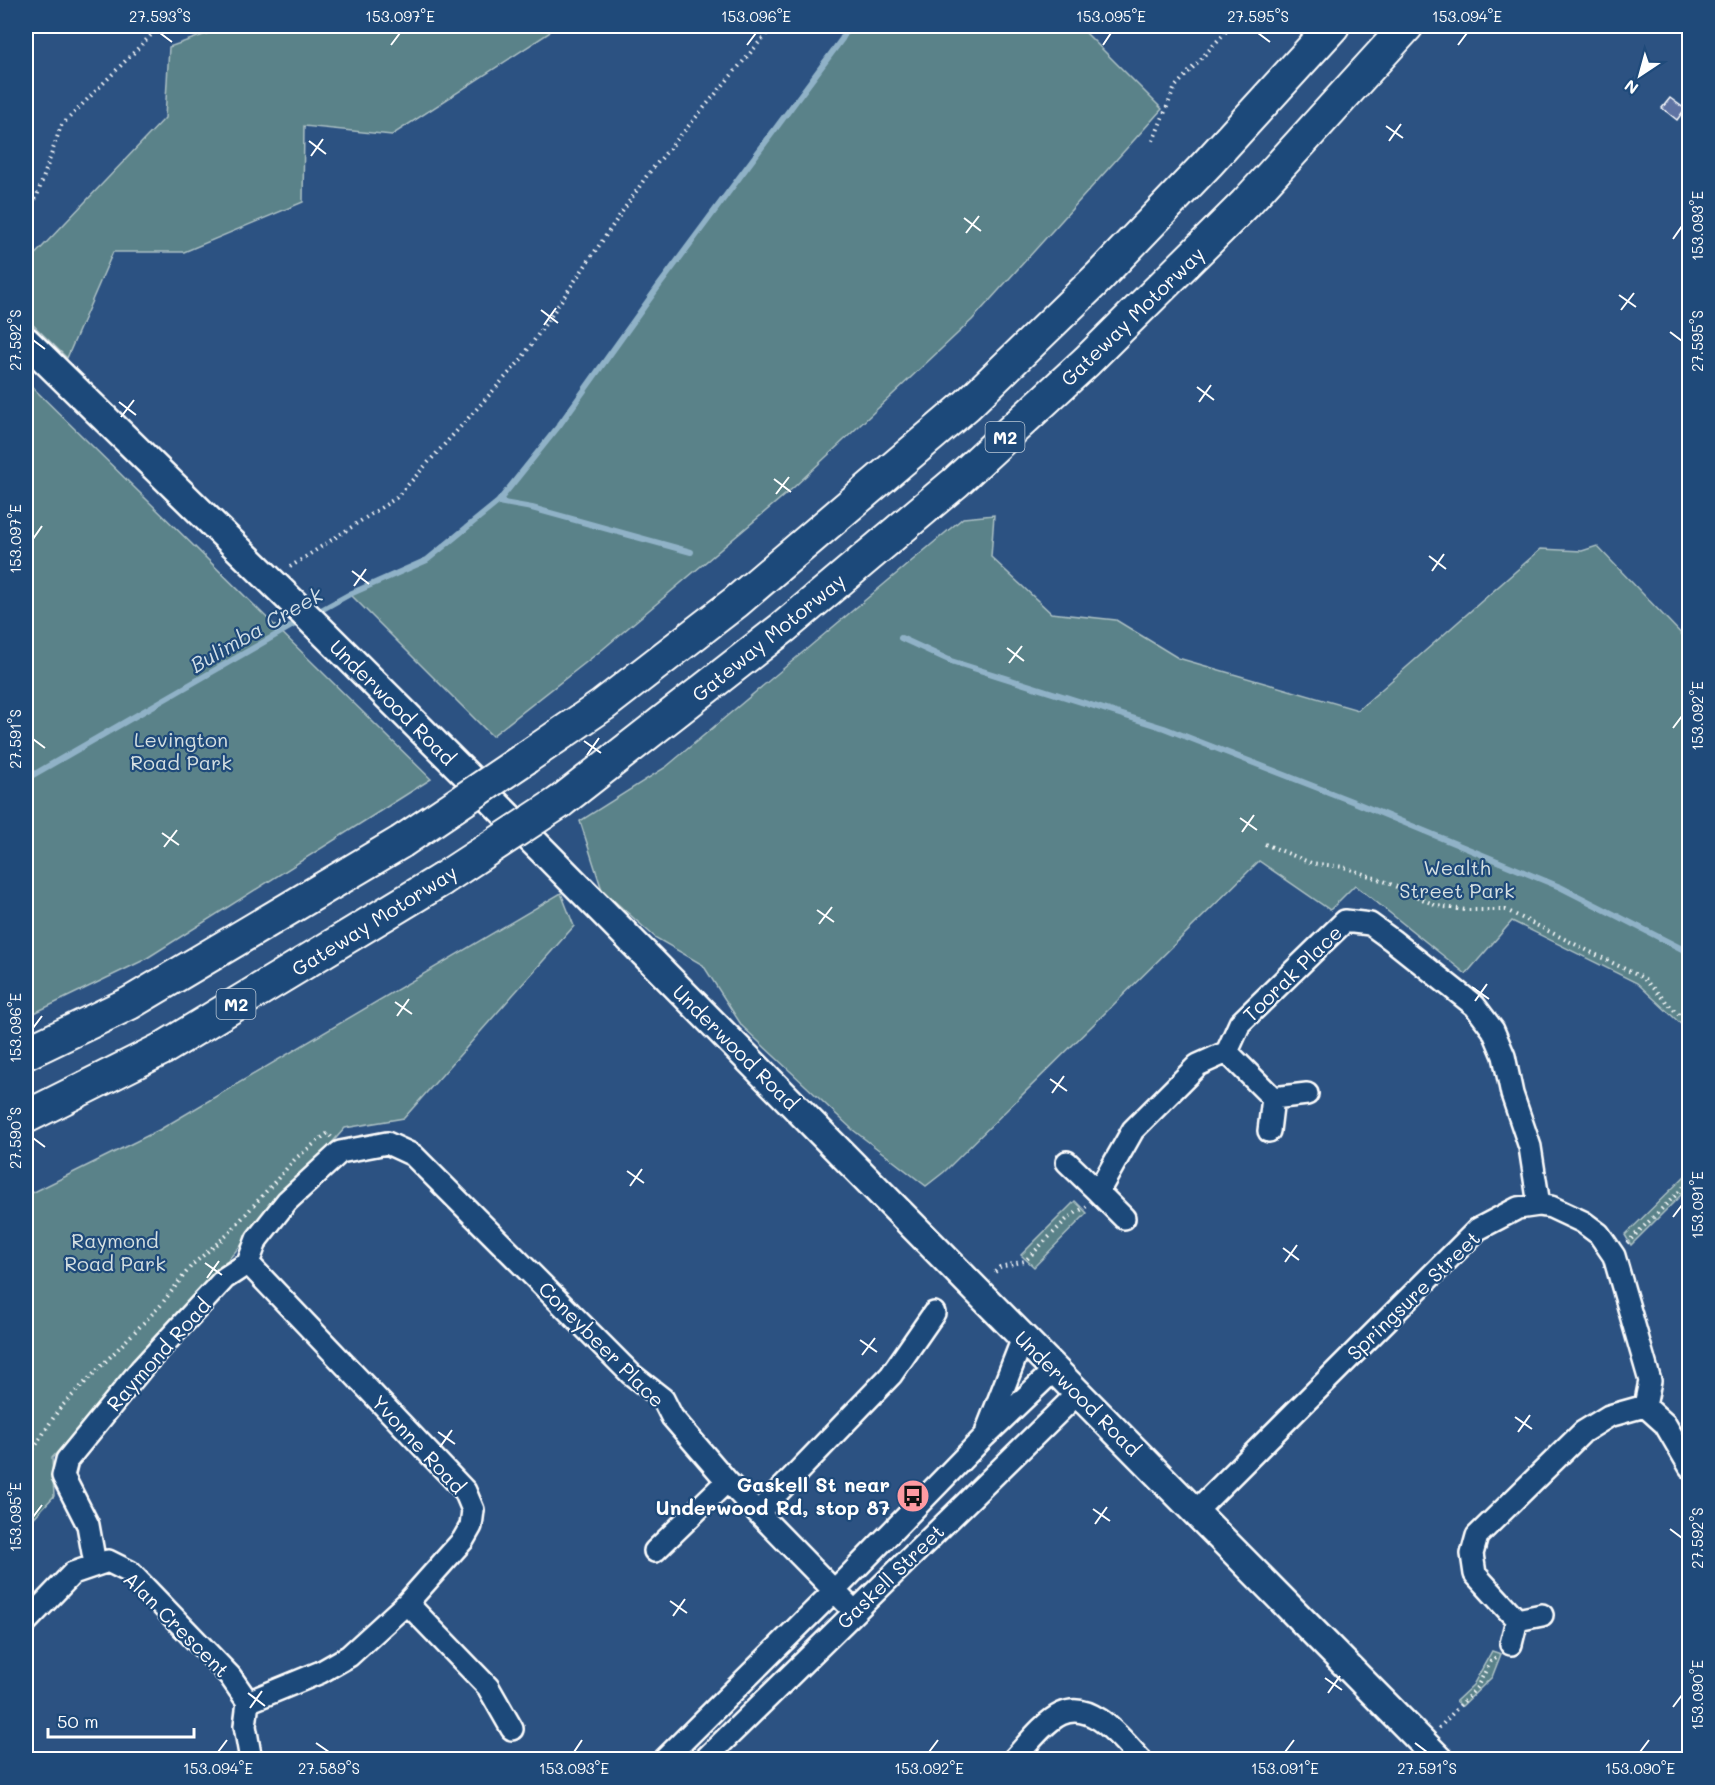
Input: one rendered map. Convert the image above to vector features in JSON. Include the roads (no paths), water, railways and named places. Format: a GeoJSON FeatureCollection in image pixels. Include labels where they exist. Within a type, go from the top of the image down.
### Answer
{"type":"FeatureCollection","features":[{"type":"Feature","properties":{"kind":"highway","name":"M2"},"geometry":{"type":"LineString","coordinates":[[26,1053],[129,1003],[401,842],[603,705],[736,602],[967,405],[1099,277],[1333,26]]}},
{"type":"Feature","properties":{"kind":"highway","name":"Gateway Motorway"},"geometry":{"type":"LineString","coordinates":[[26,1117],[162,1049],[441,879],[560,802],[784,627],[956,482],[1088,361],[1245,204],[1407,26]]}},
{"type":"Feature","properties":{"kind":"main road","name":"Underwood Road"},"geometry":{"type":"LineString","coordinates":[[26,341],[318,627],[545,854],[1432,1751]]}},
{"type":"Feature","properties":{"kind":"street","name":"Toorak Place"},"geometry":{"type":"LineString","coordinates":[[1227,1052],[1240,1023],[1332,932],[1345,921],[1370,924],[1475,1006],[1493,1030],[1504,1056],[1512,1094],[1530,1147],[1539,1205]]}},
{"type":"Feature","properties":{"kind":"street"},"geometry":{"type":"LineString","coordinates":[[1098,1192],[1133,1130],[1198,1065],[1227,1052],[1273,1098]]}},
{"type":"Feature","properties":{"kind":"street"},"geometry":{"type":"LineString","coordinates":[[1273,1098],[1306,1094]]}},
{"type":"Feature","properties":{"kind":"street"},"geometry":{"type":"LineString","coordinates":[[1269,1131],[1273,1098]]}},
{"type":"Feature","properties":{"kind":"street","name":"Coneybeer Place"},"geometry":{"type":"LineString","coordinates":[[248,1263],[257,1239],[287,1202],[340,1152],[387,1143],[413,1155],[631,1374],[663,1399],[672,1418],[727,1481],[854,1611]]}},
{"type":"Feature","properties":{"kind":"street"},"geometry":{"type":"LineString","coordinates":[[1067,1162],[1124,1218]]}},
{"type":"Feature","properties":{"kind":"street"},"geometry":{"type":"LineString","coordinates":[[1539,1205],[1551,1207],[1583,1221],[1599,1234],[1614,1256],[1650,1381],[1645,1406]]}},
{"type":"Feature","properties":{"kind":"street","name":"Springsure Street"},"geometry":{"type":"LineString","coordinates":[[1196,1511],[1479,1229],[1518,1208],[1539,1205]]}},
{"type":"Feature","properties":{"kind":"street","name":"Raymond Road"},"geometry":{"type":"LineString","coordinates":[[95,1564],[88,1525],[63,1476],[67,1460],[150,1360],[225,1278],[248,1263]]}},
{"type":"Feature","properties":{"kind":"street","name":"Yvonne Road"},"geometry":{"type":"LineString","coordinates":[[248,1263],[465,1491],[474,1510],[471,1526],[463,1540],[406,1603],[350,1656],[321,1672],[248,1702]]}},
{"type":"Feature","properties":{"kind":"street"},"geometry":{"type":"LineString","coordinates":[[758,1513],[891,1375],[934,1313]]}},
{"type":"Feature","properties":{"kind":"street","name":"Gaskell Street"},"geometry":{"type":"LineString","coordinates":[[985,1436],[1023,1338]]}},
{"type":"Feature","properties":{"kind":"street","name":"Gaskell Street"},"geometry":{"type":"LineString","coordinates":[[664,1760],[834,1591],[985,1436],[1054,1370]]}},
{"type":"Feature","properties":{"kind":"street","name":"Gaskell Street"},"geometry":{"type":"LineString","coordinates":[[704,1760],[1077,1394]]}},
{"type":"Feature","properties":{"kind":"street"},"geometry":{"type":"LineString","coordinates":[[1645,1406],[1665,1424],[1689,1467]]}},
{"type":"Feature","properties":{"kind":"street"},"geometry":{"type":"LineString","coordinates":[[1517,1620],[1475,1574],[1472,1554],[1477,1536],[1583,1432],[1609,1416],[1645,1406]]}},
{"type":"Feature","properties":{"kind":"street"},"geometry":{"type":"LineString","coordinates":[[655,1551],[727,1481]]}},
{"type":"Feature","properties":{"kind":"street","name":"Alan Crescent"},"geometry":{"type":"LineString","coordinates":[[95,1564],[108,1560],[130,1572],[230,1676],[248,1702]]}},
{"type":"Feature","properties":{"kind":"street"},"geometry":{"type":"LineString","coordinates":[[26,1622],[73,1573],[95,1564]]}},
{"type":"Feature","properties":{"kind":"street"},"geometry":{"type":"LineString","coordinates":[[406,1603],[488,1687],[512,1729]]}},
{"type":"Feature","properties":{"kind":"street"},"geometry":{"type":"LineString","coordinates":[[1517,1620],[1542,1615]]}},
{"type":"Feature","properties":{"kind":"street"},"geometry":{"type":"LineString","coordinates":[[1511,1644],[1517,1620]]}},
{"type":"Feature","properties":{"kind":"street"},"geometry":{"type":"LineString","coordinates":[[248,1702],[245,1726],[251,1760]]}},
{"type":"Feature","properties":{"kind":"street"},"geometry":{"type":"LineString","coordinates":[[1013,1760],[1061,1714],[1077,1711],[1097,1718],[1141,1760]]}},
{"type":"Feature","properties":{"kind":"waterway"},"geometry":{"type":"LineString","coordinates":[[314,614],[350,594],[427,560],[498,502],[558,427],[658,287],[842,39],[849,26]]}},
{"type":"Feature","properties":{"kind":"waterway"},"geometry":{"type":"LineString","coordinates":[[498,502],[532,508],[691,552]]}},
{"type":"Feature","properties":{"kind":"waterway","name":"Bulimba Creek"},"geometry":{"type":"LineString","coordinates":[[26,779],[302,620]]}},
{"type":"Feature","properties":{"kind":"waterway"},"geometry":{"type":"LineString","coordinates":[[901,638],[951,661],[1164,728],[1354,802],[1560,887],[1690,953]]}},
{"type":"Feature","properties":{"kind":"place","name":"Gaskell St near Underwood Rd, stop 87"},"geometry":{"type":"Point","coordinates":[913,1496]}},
{"type":"Feature","properties":{"kind":"park label","name":"Levington Road Park"},"geometry":{"type":"Point","coordinates":[181,750]}},
{"type":"Feature","properties":{"kind":"park label","name":"Wealth Street Park"},"geometry":{"type":"Point","coordinates":[1457,878]}},
{"type":"Feature","properties":{"kind":"park label","name":"Raymond Road Park"},"geometry":{"type":"Point","coordinates":[115,1252]}}]}
